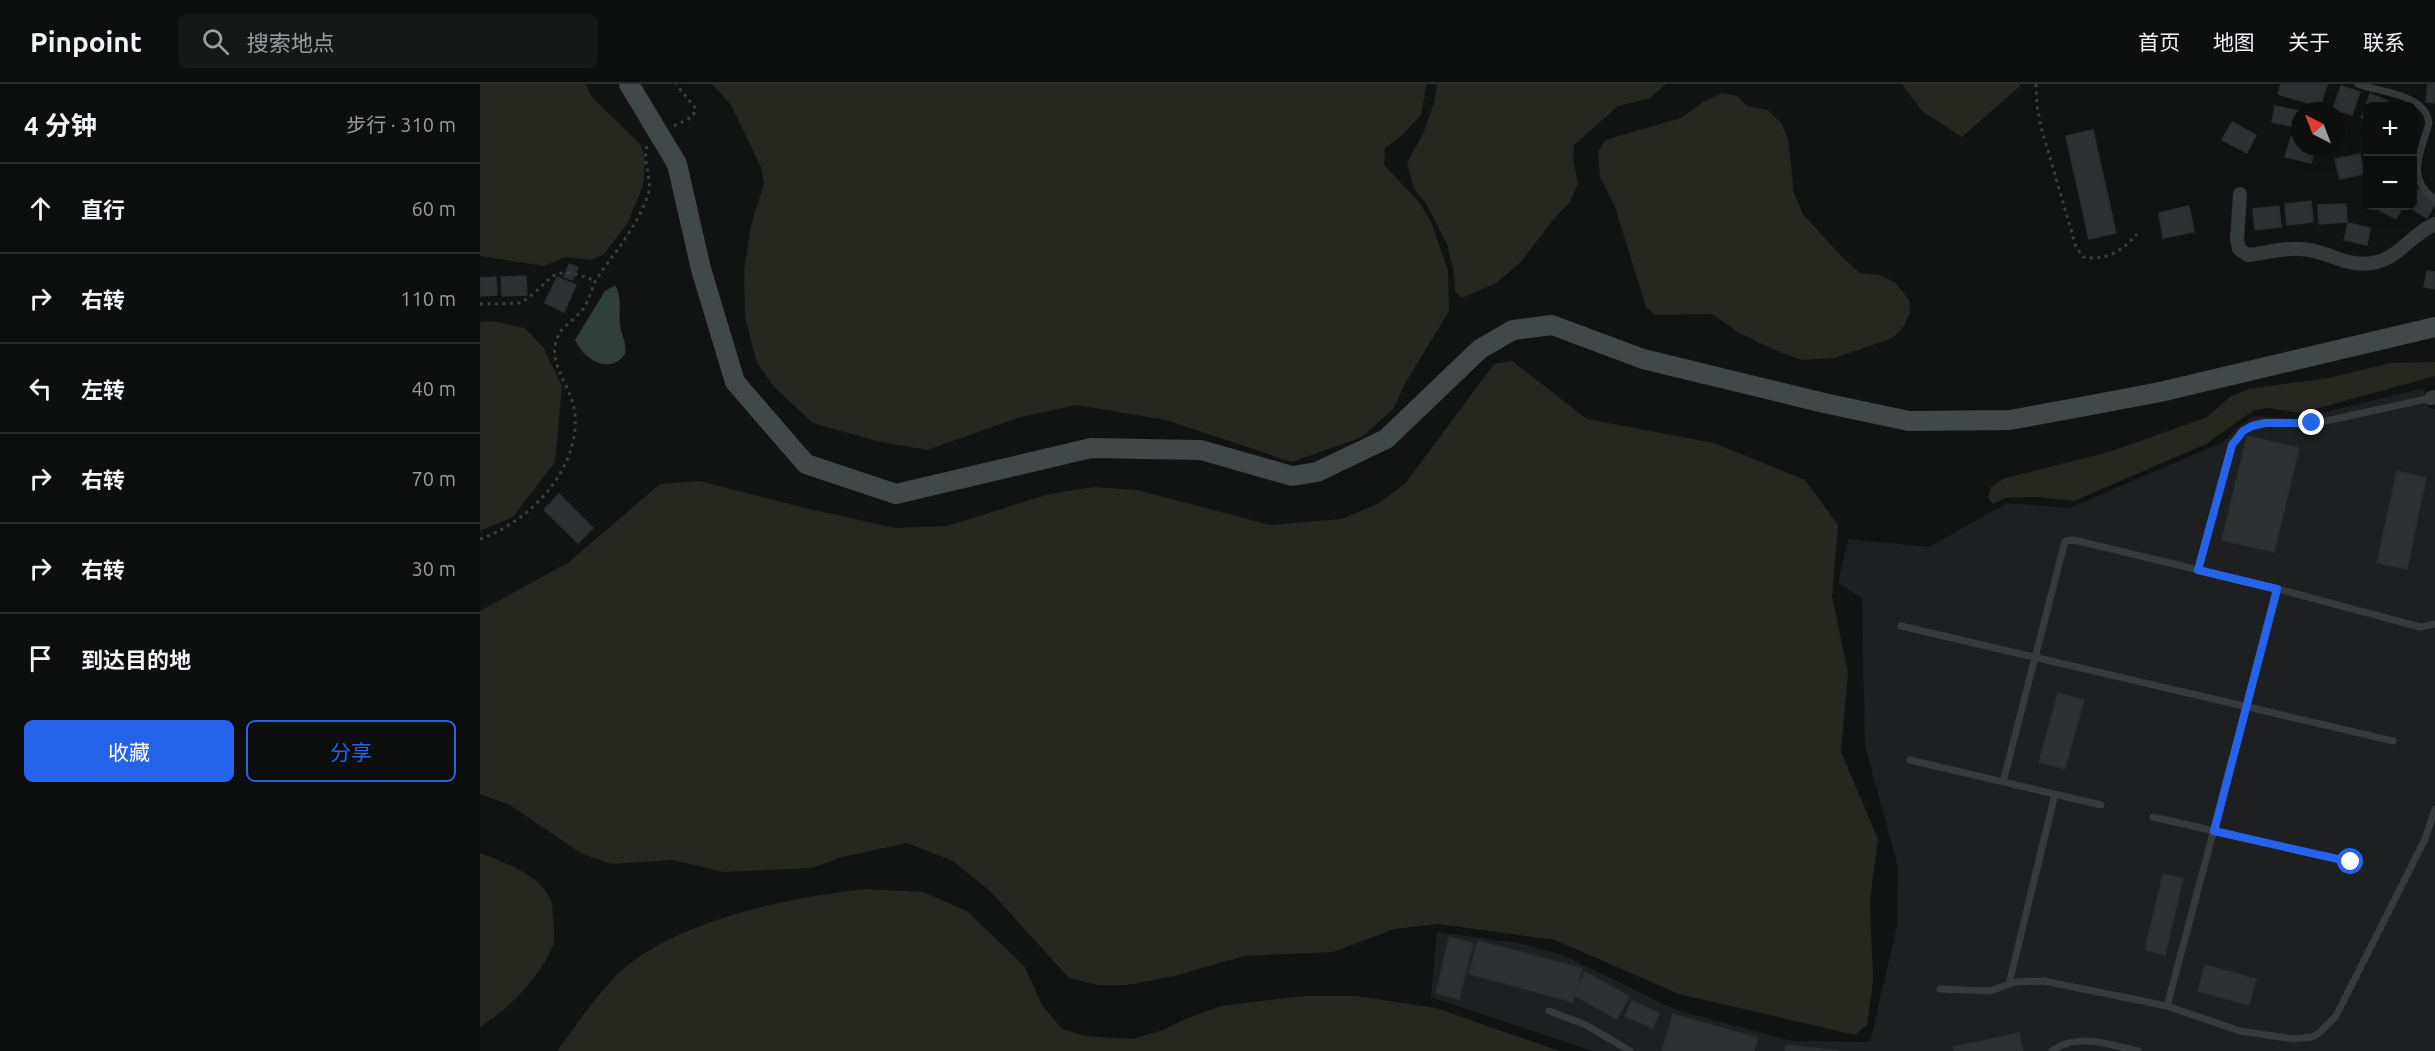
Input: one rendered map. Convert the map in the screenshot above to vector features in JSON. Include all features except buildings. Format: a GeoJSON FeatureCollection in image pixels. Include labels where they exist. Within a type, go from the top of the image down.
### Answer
{"type":"FeatureCollection","features":[{"type":"Feature","properties":{"kind":"street"},"geometry":{"type":"LineString","coordinates":[[629,84],[677,164],[701,269],[735,382],[806,464],[896,494],[1091,448],[1202,450],[1292,477],[1317,472],[1386,439],[1480,349],[1513,330],[1552,325],[1643,358],[1824,403],[1909,421],[2010,420],[2160,392],[2435,327]]}},
{"type":"Feature","properties":{"kind":"street"},"geometry":{"type":"LineString","coordinates":[[2240,194],[2237,239],[2239,249],[2248,255],[2286,247],[2310,250],[2353,265],[2373,263],[2389,256],[2423,229],[2435,224]]}},
{"type":"Feature","properties":{"kind":"lane"},"geometry":{"type":"LineString","coordinates":[[2358,84],[2395,92],[2423,109],[2428,116],[2429,123],[2417,168],[2417,180],[2421,188],[2435,199]]}},
{"type":"Feature","properties":{"kind":"lane"},"geometry":{"type":"LineString","coordinates":[[2198,570],[2232,445],[2243,431],[2265,423],[2312,423],[2433,398]]}},
{"type":"Feature","properties":{"kind":"lane"},"geometry":{"type":"LineString","coordinates":[[2003,782],[2065,541],[2074,540],[2277,589],[2420,627],[2435,624]]}},
{"type":"Feature","properties":{"kind":"lane"},"geometry":{"type":"LineString","coordinates":[[2167,1006],[2277,589]]}},
{"type":"Feature","properties":{"kind":"lane"},"geometry":{"type":"LineString","coordinates":[[1901,626],[2392,741]]}},
{"type":"Feature","properties":{"kind":"lane"},"geometry":{"type":"LineString","coordinates":[[1910,760],[2102,805]]}},
{"type":"Feature","properties":{"kind":"lane"},"geometry":{"type":"LineString","coordinates":[[2009,984],[2055,794]]}},
{"type":"Feature","properties":{"kind":"lane"},"geometry":{"type":"LineString","coordinates":[[1940,989],[1978,992],[1990,991],[2009,984],[2044,981],[2167,1006],[2261,1036],[2294,1039],[2312,1037],[2336,1016],[2425,839],[2435,809]]}},
{"type":"Feature","properties":{"kind":"lane"},"geometry":{"type":"LineString","coordinates":[[2153,817],[2351,862]]}},
{"type":"Feature","properties":{"kind":"lane"},"geometry":{"type":"LineString","coordinates":[[1549,1011],[1586,1025],[1630,1051]]}},
{"type":"Feature","properties":{"kind":"lane"},"geometry":{"type":"LineString","coordinates":[[2052,1051],[2067,1043],[2077,1041],[2094,1041],[2138,1051]]}},
{"type":"Feature","properties":{"kind":"path"},"geometry":{"type":"LineString","coordinates":[[667,130],[692,117],[696,109],[676,84]]}},
{"type":"Feature","properties":{"kind":"path"},"geometry":{"type":"LineString","coordinates":[[2036,84],[2041,127],[2076,247],[2083,257],[2105,258],[2119,252],[2137,234]]}},
{"type":"Feature","properties":{"kind":"path"},"geometry":{"type":"LineString","coordinates":[[480,539],[500,532],[543,499],[564,465],[573,437],[574,411],[567,385],[555,365],[554,347],[563,329],[583,309],[596,281],[634,228],[649,192],[644,153],[647,145],[653,140]]}},
{"type":"Feature","properties":{"kind":"path"},"geometry":{"type":"LineString","coordinates":[[480,304],[521,303],[546,281],[564,272],[574,272],[596,281]]}},
{"type":"Feature","properties":{"kind":"shaded area"},"geometry":{"type":"Polygon","coordinates":[[[480,84],[586,84],[591,96],[641,145],[645,161],[643,186],[627,224],[603,255],[591,260],[565,257],[544,266],[480,256],[480,84]]]}},
{"type":"Feature","properties":{"kind":"shaded area"},"geometry":{"type":"Polygon","coordinates":[[[712,84],[1427,84],[1421,115],[1400,137],[1385,148],[1384,165],[1420,203],[1431,222],[1448,270],[1449,311],[1403,387],[1394,408],[1362,437],[1292,462],[1166,420],[1077,405],[1021,417],[927,450],[876,441],[813,423],[774,387],[757,363],[745,317],[744,271],[751,225],[764,183],[761,167],[731,105],[712,84]]]}},
{"type":"Feature","properties":{"kind":"shaded area"},"geometry":{"type":"Polygon","coordinates":[[[1437,84],[1666,84],[1650,98],[1618,106],[1574,145],[1573,159],[1578,183],[1570,202],[1521,262],[1496,283],[1462,298],[1455,292],[1453,268],[1447,244],[1426,203],[1414,189],[1407,163],[1423,134],[1434,103],[1437,84]]]}},
{"type":"Feature","properties":{"kind":"shaded area"},"geometry":{"type":"Polygon","coordinates":[[[1902,84],[2020,84],[2020,86],[1962,137],[1922,111],[1902,84]]]}},
{"type":"Feature","properties":{"kind":"shaded area"},"geometry":{"type":"Polygon","coordinates":[[[1722,93],[1737,96],[1747,106],[1768,110],[1781,123],[1788,139],[1794,193],[1803,214],[1841,256],[1860,273],[1880,275],[1896,283],[1909,300],[1910,312],[1904,326],[1893,338],[1835,358],[1802,360],[1779,352],[1738,332],[1712,314],[1655,315],[1646,307],[1615,207],[1600,177],[1598,152],[1605,140],[1681,118],[1703,102],[1722,93]]]}},
{"type":"Feature","properties":{"kind":"shaded area"},"geometry":{"type":"Polygon","coordinates":[[[615,285],[619,299],[620,325],[625,354],[612,364],[605,364],[591,359],[575,340],[605,291],[615,285]]]}},
{"type":"Feature","properties":{"kind":"shaded area"},"geometry":{"type":"Polygon","coordinates":[[[491,321],[525,328],[543,347],[562,386],[555,462],[513,517],[480,531],[480,322],[491,321]]]}},
{"type":"Feature","properties":{"kind":"shaded area"},"geometry":{"type":"Polygon","coordinates":[[[1512,361],[1587,419],[1714,443],[1805,480],[1838,525],[1832,596],[1848,673],[1841,752],[1878,839],[1870,901],[1873,982],[1867,1025],[1855,1035],[1679,994],[1555,940],[1438,924],[1394,929],[1333,952],[1244,956],[1174,976],[1127,985],[1098,985],[1069,978],[990,891],[953,861],[907,843],[842,857],[812,868],[724,872],[672,860],[612,864],[582,854],[510,805],[480,794],[480,611],[569,562],[660,484],[700,481],[895,528],[947,526],[1049,494],[1094,487],[1137,490],[1271,525],[1342,519],[1379,503],[1405,484],[1494,364],[1512,361]]]}},
{"type":"Feature","properties":{"kind":"shaded area"},"geometry":{"type":"Polygon","coordinates":[[[2435,362],[2435,376],[2301,413],[2268,408],[2254,410],[2206,444],[2074,501],[2036,497],[2006,498],[1993,504],[1988,498],[1991,487],[2003,479],[2112,451],[2207,417],[2231,396],[2249,389],[2328,378],[2390,363],[2435,362]]]}},
{"type":"Feature","properties":{"kind":"shaded area"},"geometry":{"type":"Polygon","coordinates":[[[2424,388],[2429,408],[2435,409],[2435,1051],[1592,1051],[1431,997],[1437,932],[1518,943],[1563,955],[1676,1010],[1792,1041],[1870,1042],[1897,926],[1898,867],[1865,746],[1862,598],[1838,583],[1848,539],[1929,547],[2007,503],[2069,508],[2223,442],[2239,426],[2254,416],[2297,419],[2424,388]]]}},
{"type":"Feature","properties":{"kind":"shaded area"},"geometry":{"type":"Polygon","coordinates":[[[480,853],[521,871],[531,877],[546,892],[551,901],[554,938],[553,946],[540,970],[522,992],[480,1027],[480,853]]]}},
{"type":"Feature","properties":{"kind":"shaded area"},"geometry":{"type":"Polygon","coordinates":[[[866,889],[923,892],[967,911],[1025,967],[1042,1005],[1062,1029],[1086,1036],[1132,1039],[1161,1031],[1185,1019],[1221,1006],[1303,996],[1357,996],[1436,1008],[1559,1051],[557,1051],[613,979],[636,959],[664,942],[696,928],[767,906],[802,898],[866,889]]]}},
{"type":"Feature","properties":{"kind":"route"},"geometry":{"type":"LineString","coordinates":[[2312,423],[2265,423],[2252,426],[2243,431],[2232,445],[2198,570],[2277,589],[2214,831],[2351,862]]}}]}
